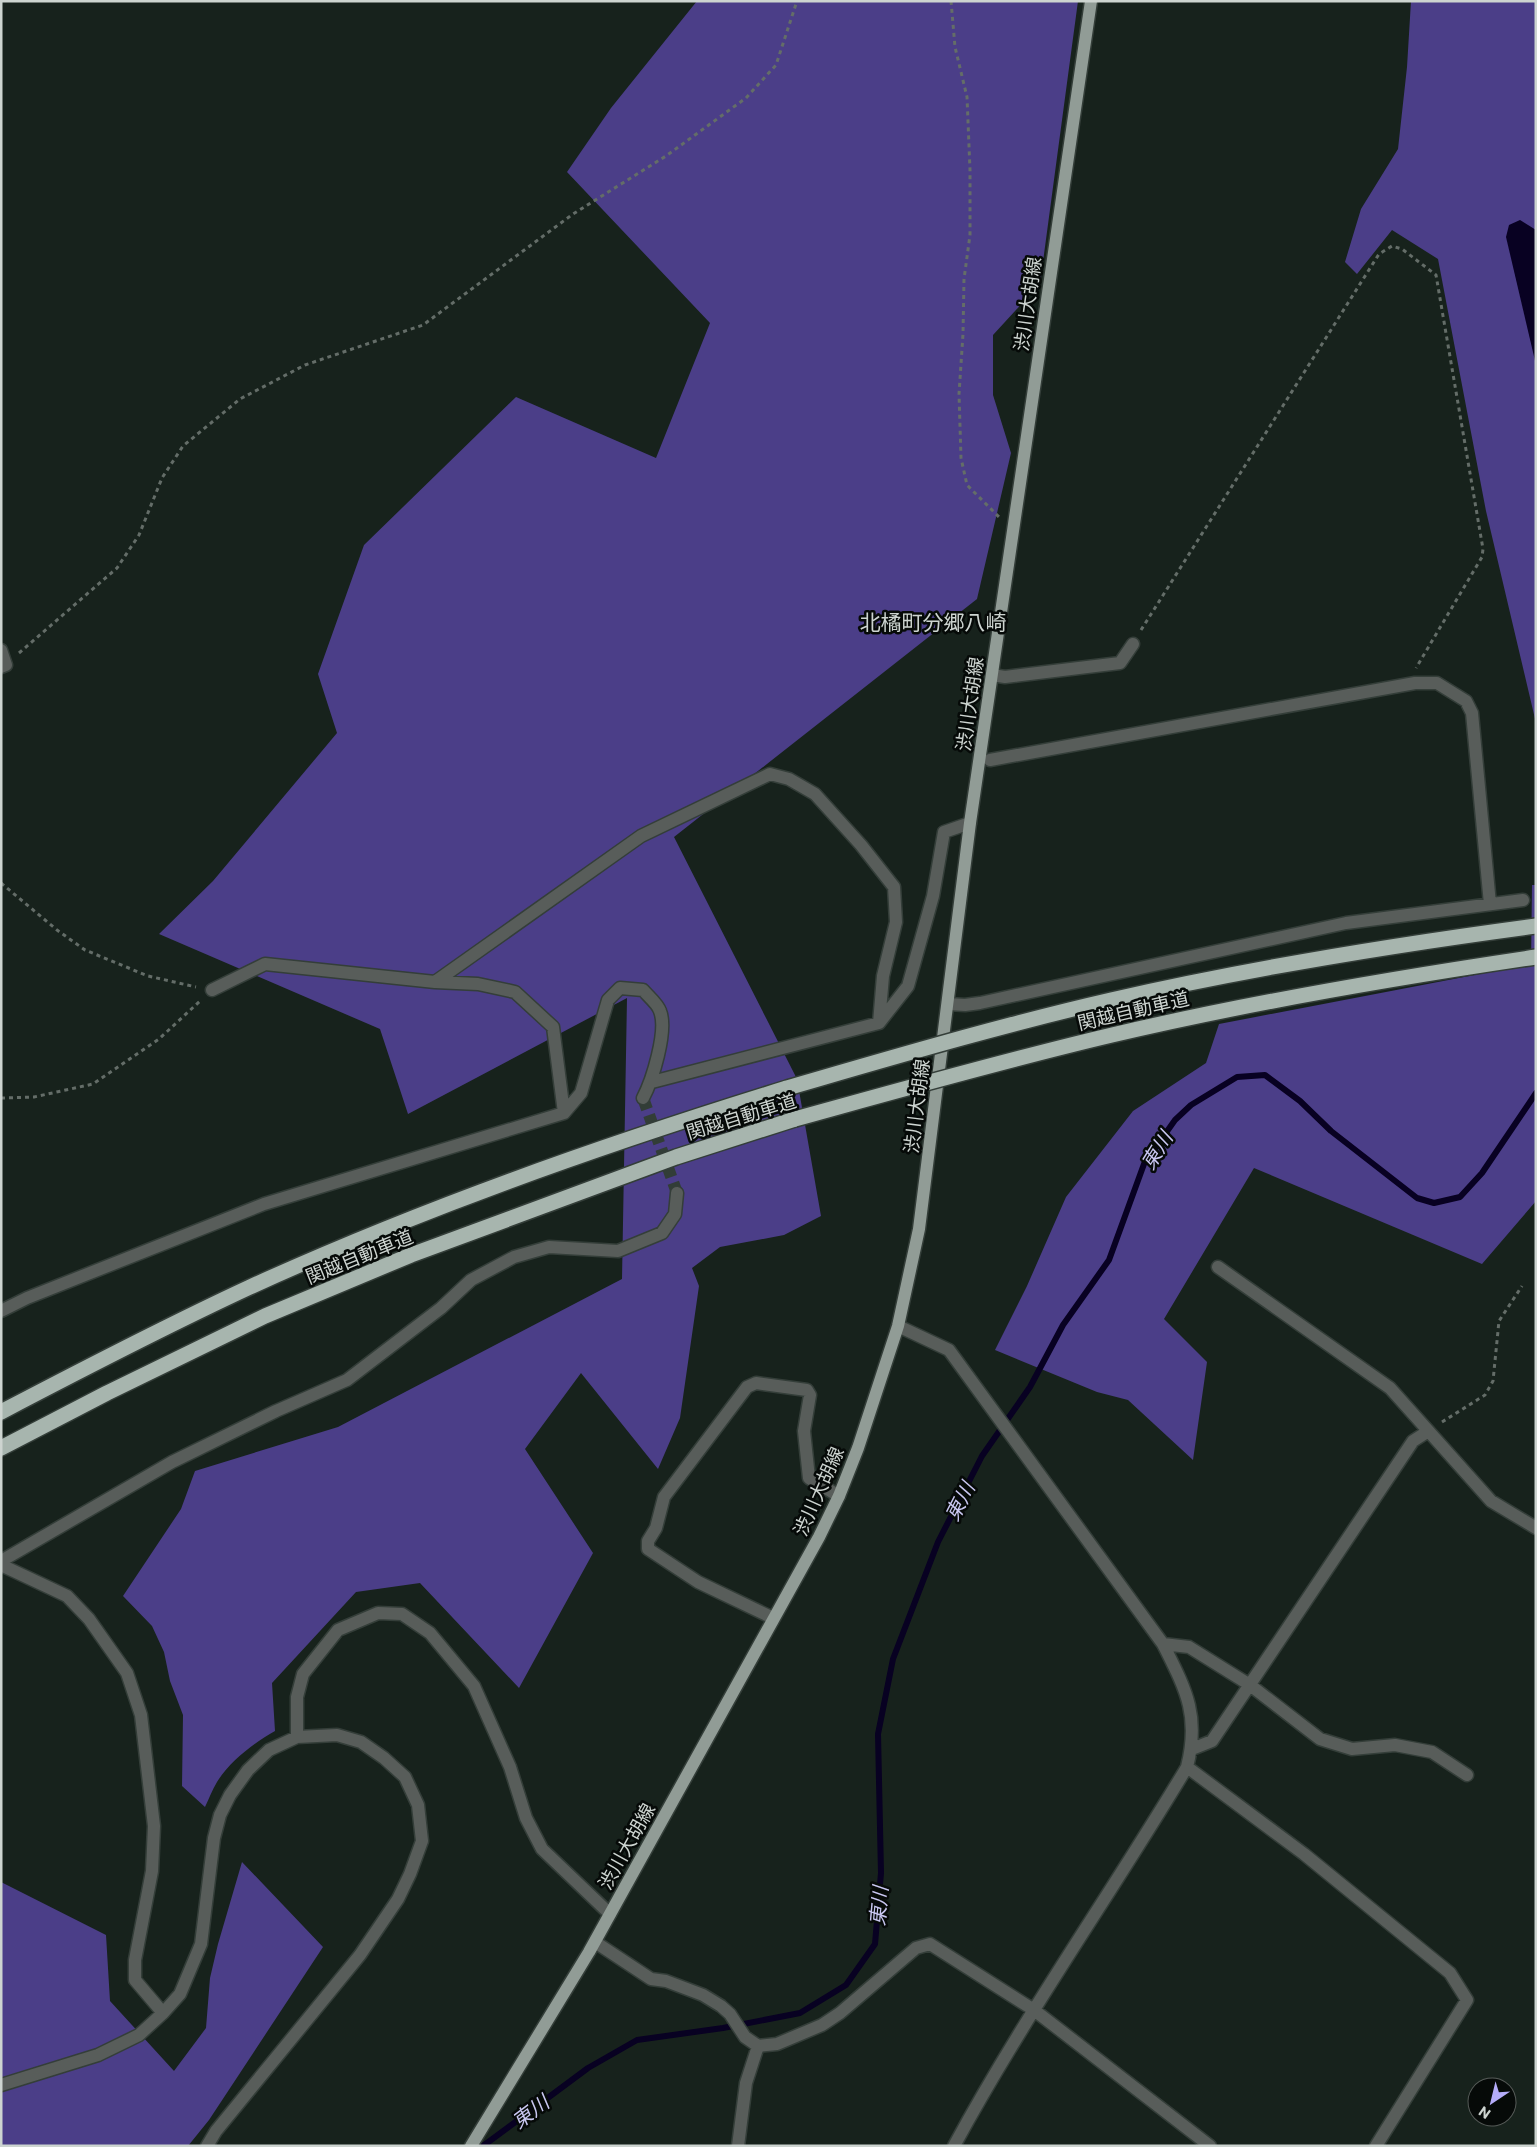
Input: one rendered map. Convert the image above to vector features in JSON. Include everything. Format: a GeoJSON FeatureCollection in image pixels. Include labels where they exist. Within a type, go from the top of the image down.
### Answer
{"type":"FeatureCollection","features":[{"type":"Feature","properties":{"kind":"highway","name":"関越自動車道"},"geometry":{"type":"LineString","coordinates":[[1,1412],[93,1364],[250,1287],[396,1224],[686,1118],[963,1038],[1119,998],[1265,968],[1406,944],[1536,926]]}},
{"type":"Feature","properties":{"kind":"highway","name":"関越自動車道"},"geometry":{"type":"LineString","coordinates":[[1,1448],[107,1393],[265,1316],[410,1255],[676,1157],[795,1119],[963,1072],[1112,1035],[1249,1005],[1397,977],[1536,957]]}},
{"type":"Feature","properties":{"kind":"main road","name":"渋川大胡線"},"geometry":{"type":"LineString","coordinates":[[471,2146],[595,1942],[819,1537],[839,1496],[858,1448],[898,1326],[919,1229],[970,823],[1091,1]]}},
{"type":"Feature","properties":{"kind":"street"},"geometry":{"type":"LineString","coordinates":[[992,675],[1005,677],[1120,663],[1133,644]]}},
{"type":"Feature","properties":{"kind":"street"},"geometry":{"type":"LineString","coordinates":[[1,650],[4,666]]}},
{"type":"Feature","properties":{"kind":"street"},"geometry":{"type":"LineString","coordinates":[[990,760],[1414,683],[1437,683],[1466,701],[1472,713],[1490,904]]}},
{"type":"Feature","properties":{"kind":"street"},"geometry":{"type":"LineString","coordinates":[[436,982],[641,836],[770,774],[789,779],[815,794],[861,845],[894,887],[896,922],[883,976],[879,1023]]}},
{"type":"Feature","properties":{"kind":"street"},"geometry":{"type":"LineString","coordinates":[[652,1082],[879,1023],[908,986],[933,896],[944,832],[970,823]]}},
{"type":"Feature","properties":{"kind":"street"},"geometry":{"type":"LineString","coordinates":[[948,1004],[980,1003],[1346,923],[1523,900]]}},
{"type":"Feature","properties":{"kind":"street"},"geometry":{"type":"LineString","coordinates":[[212,990],[265,964],[436,982],[478,984],[515,992],[554,1027],[564,1113]]}},
{"type":"Feature","properties":{"kind":"street"},"geometry":{"type":"LineString","coordinates":[[1,1311],[27,1298],[264,1204],[564,1113],[581,1093],[608,1000],[620,988],[643,990],[660,1011],[662,1036],[652,1082],[643,1098]]}},
{"type":"Feature","properties":{"kind":"street"},"geometry":{"type":"LineString","coordinates":[[1,1563],[172,1462],[276,1411],[347,1380],[440,1308],[471,1280],[514,1257],[549,1247],[618,1251],[662,1233],[675,1214],[677,1193]]}},
{"type":"Feature","properties":{"kind":"street"},"geometry":{"type":"LineString","coordinates":[[1218,1267],[1390,1388],[1427,1432],[1491,1501],[1536,1528]]}},
{"type":"Feature","properties":{"kind":"street"},"geometry":{"type":"LineString","coordinates":[[898,1326],[949,1350],[1163,1644],[1186,1690],[1192,1715],[1192,1749],[1188,1767],[1034,2010],[976,2105],[954,2146]]}},
{"type":"Feature","properties":{"kind":"street"},"geometry":{"type":"LineString","coordinates":[[773,1618],[698,1582],[648,1549],[648,1542],[656,1528],[664,1497],[747,1387],[756,1383],[807,1390],[810,1395],[804,1431],[809,1478],[839,1496]]}},
{"type":"Feature","properties":{"kind":"street"},"geometry":{"type":"LineString","coordinates":[[1192,1749],[1212,1741],[1413,1441],[1427,1432]]}},
{"type":"Feature","properties":{"kind":"street"},"geometry":{"type":"LineString","coordinates":[[1,1563],[67,1596],[89,1620],[127,1673],[141,1715],[154,1826],[152,1871],[135,1960],[135,1980],[163,2013]]}},
{"type":"Feature","properties":{"kind":"street"},"geometry":{"type":"LineString","coordinates":[[297,1737],[297,1697],[303,1674],[338,1630],[378,1613],[402,1614],[430,1633],[474,1686],[510,1767],[526,1818],[542,1849],[610,1914]]}},
{"type":"Feature","properties":{"kind":"street"},"geometry":{"type":"LineString","coordinates":[[1163,1644],[1189,1648],[1250,1685],[1320,1739],[1352,1749],[1395,1745],[1432,1752],[1467,1775]]}},
{"type":"Feature","properties":{"kind":"street"},"geometry":{"type":"LineString","coordinates":[[1,2085],[98,2055],[139,2035],[163,2013],[180,1994],[201,1944],[214,1838],[220,1815],[230,1795],[248,1770],[269,1750],[297,1737],[337,1735],[361,1742],[384,1758],[405,1777],[418,1805],[422,1841],[410,1874],[398,1899],[360,1955],[216,2131],[207,2146]]}},
{"type":"Feature","properties":{"kind":"street"},"geometry":{"type":"LineString","coordinates":[[1188,1767],[1304,1854],[1450,1973],[1467,2000],[1376,2146]]}},
{"type":"Feature","properties":{"kind":"street"},"geometry":{"type":"LineString","coordinates":[[595,1942],[651,1979],[666,1981],[703,1995],[730,2014],[745,2037],[758,2046],[777,2044],[822,2025],[840,2013],[916,1948],[930,1944],[1034,2010],[1210,2146]]}},
{"type":"Feature","properties":{"kind":"street"},"geometry":{"type":"LineString","coordinates":[[738,2146],[746,2083],[758,2046]]}},
{"type":"Feature","properties":{"kind":"path"},"geometry":{"type":"LineString","coordinates":[[4,666],[117,568],[139,535],[162,478],[183,446],[240,399],[305,365],[424,325],[573,214],[666,156],[746,98],[776,65],[797,1]]}},
{"type":"Feature","properties":{"kind":"path"},"geometry":{"type":"LineString","coordinates":[[951,1],[955,47],[967,97],[970,170],[970,235],[964,279],[964,334],[959,394],[961,458],[967,485],[1012,531]]}},
{"type":"Feature","properties":{"kind":"path"},"geometry":{"type":"LineString","coordinates":[[1133,644],[1379,254],[1392,246],[1402,249],[1436,275],[1483,548],[1482,556],[1417,664],[1414,683]]}},
{"type":"Feature","properties":{"kind":"path"},"geometry":{"type":"LineString","coordinates":[[1,883],[57,930],[85,950],[148,976],[212,990]]}},
{"type":"Feature","properties":{"kind":"path"},"geometry":{"type":"LineString","coordinates":[[1,1098],[34,1097],[94,1084],[159,1039],[212,990]]}},
{"type":"Feature","properties":{"kind":"path"},"geometry":{"type":"LineString","coordinates":[[1427,1432],[1485,1395],[1493,1381],[1499,1321],[1522,1286]]}},
{"type":"Feature","properties":{"kind":"shaded area"},"geometry":{"type":"Polygon","coordinates":[[[697,1],[1078,1],[1040,284],[993,335],[993,395],[1011,453],[977,599],[674,837],[797,1079],[821,1216],[784,1235],[720,1247],[692,1268],[699,1286],[680,1418],[658,1469],[581,1373],[525,1449],[593,1553],[519,1688],[420,1583],[356,1592],[272,1683],[275,1731],[251,1747],[222,1774],[205,1807],[182,1786],[183,1715],[170,1681],[164,1652],[152,1626],[123,1596],[181,1509],[195,1471],[338,1427],[622,1279],[627,998],[408,1114],[380,1029],[159,934],[213,881],[337,733],[318,674],[364,545],[516,397],[656,458],[710,323],[567,172],[611,108],[697,1]]]}},
{"type":"Feature","properties":{"kind":"shaded area"},"geometry":{"type":"Polygon","coordinates":[[[1411,1],[1536,1],[1536,723],[1486,511],[1438,259],[1392,230],[1357,274],[1345,262],[1361,209],[1398,149],[1407,67],[1411,1]]]}},
{"type":"Feature","properties":{"kind":"shaded area"},"geometry":{"type":"Polygon","coordinates":[[[1520,220],[1536,230],[1536,365],[1506,237],[1509,225],[1520,220]]]}},
{"type":"Feature","properties":{"kind":"shaded area"},"geometry":{"type":"Polygon","coordinates":[[[1532,885],[1536,885],[1536,1201],[1482,1264],[1254,1168],[1164,1319],[1207,1362],[1193,1460],[1128,1400],[1097,1392],[995,1350],[1027,1286],[1066,1197],[1133,1111],[1206,1063],[1219,1024],[1490,972],[1531,966],[1532,885]]]}},
{"type":"Feature","properties":{"kind":"shaded area"},"geometry":{"type":"Polygon","coordinates":[[[242,1862],[323,1947],[209,2120],[188,2146],[1,2146],[1,1882],[106,1935],[110,2001],[174,2071],[206,2028],[210,1978],[242,1862]]]}},
{"type":"Feature","properties":{"kind":"waterway","name":"東川"},"geometry":{"type":"LineString","coordinates":[[483,2146],[588,2068],[637,2040],[723,2028],[800,2013],[846,1985],[875,1944],[881,1873],[878,1734],[893,1659],[938,1542],[982,1456],[1030,1387],[1063,1325],[1109,1260],[1144,1164],[1175,1120],[1191,1105],[1237,1077],[1265,1075],[1300,1101],[1331,1131],[1417,1198],[1434,1203],[1460,1197],[1482,1173],[1536,1093]]}},
{"type":"Feature","properties":{"kind":"tunnel"},"geometry":{"type":"LineString","coordinates":[[643,1098],[677,1193]]}},
{"type":"Feature","properties":{"kind":"district","name":"北橘町分郷八崎"},"geometry":{"type":"Point","coordinates":[933,621]}}]}
